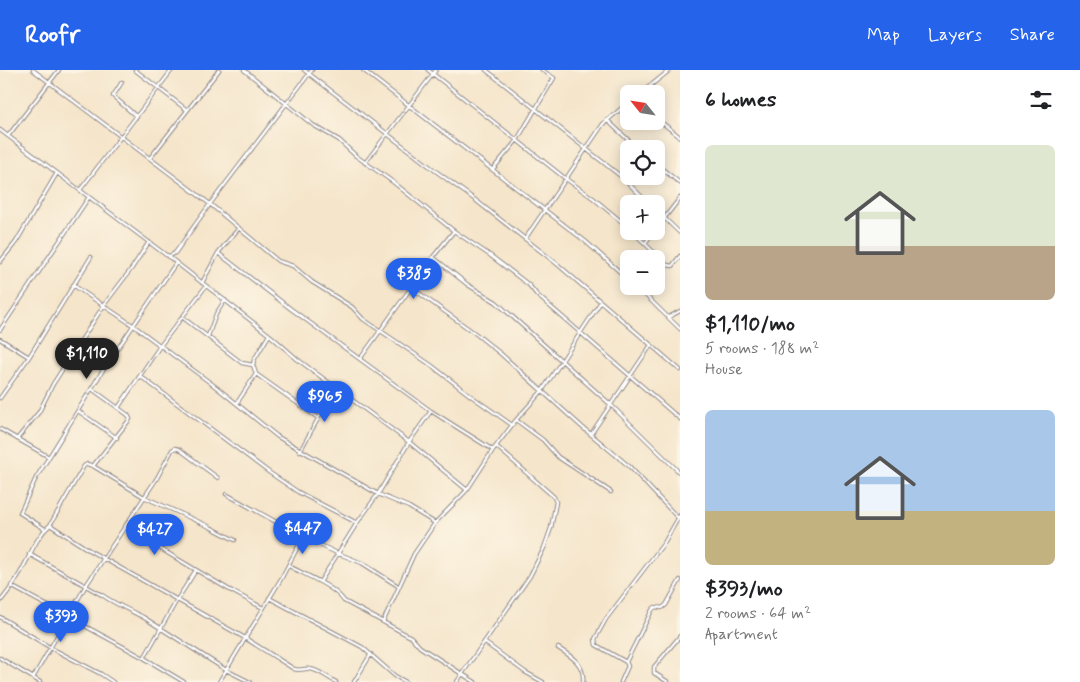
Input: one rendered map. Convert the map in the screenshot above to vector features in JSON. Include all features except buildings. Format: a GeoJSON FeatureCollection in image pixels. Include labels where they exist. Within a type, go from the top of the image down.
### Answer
{"type":"FeatureCollection","features":[{"type":"Feature","properties":{"kind":"street"},"geometry":{"type":"LineString","coordinates":[[33,70],[210,204],[278,261],[293,266],[312,282],[352,307],[363,319],[430,364],[512,425]]}},
{"type":"Feature","properties":{"kind":"street"},"geometry":{"type":"LineString","coordinates":[[8,136],[59,70]]}},
{"type":"Feature","properties":{"kind":"street"},"geometry":{"type":"LineString","coordinates":[[135,70],[187,111]]}},
{"type":"Feature","properties":{"kind":"street"},"geometry":{"type":"LineString","coordinates":[[80,190],[172,70]]}},
{"type":"Feature","properties":{"kind":"street"},"geometry":{"type":"LineString","coordinates":[[150,158],[218,70]]}},
{"type":"Feature","properties":{"kind":"street"},"geometry":{"type":"LineString","coordinates":[[244,70],[313,125],[339,140],[454,231],[529,285],[537,295],[680,419]]}},
{"type":"Feature","properties":{"kind":"street"},"geometry":{"type":"LineString","coordinates":[[304,70],[556,263],[600,303],[680,370]]}},
{"type":"Feature","properties":{"kind":"street"},"geometry":{"type":"LineString","coordinates":[[166,255],[170,256],[175,253],[312,70]]}},
{"type":"Feature","properties":{"kind":"street"},"geometry":{"type":"LineString","coordinates":[[363,70],[585,241],[620,272]]}},
{"type":"Feature","properties":{"kind":"street"},"geometry":{"type":"LineString","coordinates":[[428,70],[620,220]]}},
{"type":"Feature","properties":{"kind":"street"},"geometry":{"type":"LineString","coordinates":[[365,162],[436,70]]}},
{"type":"Feature","properties":{"kind":"street"},"geometry":{"type":"LineString","coordinates":[[486,70],[587,148],[640,195]]}},
{"type":"Feature","properties":{"kind":"street"},"geometry":{"type":"LineString","coordinates":[[493,169],[517,140],[554,78],[542,70]]}},
{"type":"Feature","properties":{"kind":"street"},"geometry":{"type":"LineString","coordinates":[[651,85],[670,70]]}},
{"type":"Feature","properties":{"kind":"street"},"geometry":{"type":"LineString","coordinates":[[122,82],[112,96],[137,117]]}},
{"type":"Feature","properties":{"kind":"street"},"geometry":{"type":"LineString","coordinates":[[525,239],[607,120],[620,110]]}},
{"type":"Feature","properties":{"kind":"street"},"geometry":{"type":"LineString","coordinates":[[607,120],[628,140]]}},
{"type":"Feature","properties":{"kind":"street"},"geometry":{"type":"LineString","coordinates":[[665,125],[680,137]]}},
{"type":"Feature","properties":{"kind":"street"},"geometry":{"type":"LineString","coordinates":[[0,130],[225,300],[297,359],[408,442],[467,490]]}},
{"type":"Feature","properties":{"kind":"street"},"geometry":{"type":"LineString","coordinates":[[665,171],[680,182]]}},
{"type":"Feature","properties":{"kind":"street"},"geometry":{"type":"LineString","coordinates":[[0,262],[16,242],[58,173]]}},
{"type":"Feature","properties":{"kind":"street"},"geometry":{"type":"LineString","coordinates":[[0,330],[89,197]]}},
{"type":"Feature","properties":{"kind":"street"},"geometry":{"type":"LineString","coordinates":[[680,198],[665,217],[680,233]]}},
{"type":"Feature","properties":{"kind":"street"},"geometry":{"type":"LineString","coordinates":[[202,283],[218,253],[239,228]]}},
{"type":"Feature","properties":{"kind":"street"},"geometry":{"type":"LineString","coordinates":[[360,359],[433,257],[454,231]]}},
{"type":"Feature","properties":{"kind":"street"},"geometry":{"type":"LineString","coordinates":[[643,240],[670,266],[680,256]]}},
{"type":"Feature","properties":{"kind":"street"},"geometry":{"type":"LineString","coordinates":[[17,438],[39,412],[53,384],[104,305],[149,242]]}},
{"type":"Feature","properties":{"kind":"street"},"geometry":{"type":"LineString","coordinates":[[218,253],[290,309],[431,411],[493,450]]}},
{"type":"Feature","properties":{"kind":"street"},"geometry":{"type":"LineString","coordinates":[[0,398],[29,357],[91,257]]}},
{"type":"Feature","properties":{"kind":"street"},"geometry":{"type":"LineString","coordinates":[[433,257],[468,285],[496,302],[610,404],[680,473]]}},
{"type":"Feature","properties":{"kind":"street"},"geometry":{"type":"LineString","coordinates":[[45,529],[20,513],[36,478],[92,388],[176,263]]}},
{"type":"Feature","properties":{"kind":"street"},"geometry":{"type":"LineString","coordinates":[[73,285],[134,326],[237,403],[278,437],[378,494],[409,507],[435,523]]}},
{"type":"Feature","properties":{"kind":"street"},"geometry":{"type":"LineString","coordinates":[[118,408],[160,346],[206,286]]}},
{"type":"Feature","properties":{"kind":"street"},"geometry":{"type":"LineString","coordinates":[[412,288],[476,334],[630,467],[679,517],[664,543],[606,619],[594,639],[596,646],[626,662]]}},
{"type":"Feature","properties":{"kind":"street"},"geometry":{"type":"LineString","coordinates":[[646,295],[680,329]]}},
{"type":"Feature","properties":{"kind":"street"},"geometry":{"type":"LineString","coordinates":[[208,336],[216,314],[225,300]]}},
{"type":"Feature","properties":{"kind":"street"},"geometry":{"type":"LineString","coordinates":[[383,623],[414,554],[435,523],[467,490],[496,446],[542,391],[600,303]]}},
{"type":"Feature","properties":{"kind":"street"},"geometry":{"type":"LineString","coordinates":[[669,317],[680,311]]}},
{"type":"Feature","properties":{"kind":"street"},"geometry":{"type":"LineString","coordinates":[[182,317],[242,362],[252,365],[256,374],[318,418]]}},
{"type":"Feature","properties":{"kind":"street"},"geometry":{"type":"LineString","coordinates":[[252,365],[269,335]]}},
{"type":"Feature","properties":{"kind":"street"},"geometry":{"type":"LineString","coordinates":[[0,339],[29,357]]}},
{"type":"Feature","properties":{"kind":"street"},"geometry":{"type":"LineString","coordinates":[[591,434],[651,345]]}},
{"type":"Feature","properties":{"kind":"street"},"geometry":{"type":"LineString","coordinates":[[237,403],[256,374]]}},
{"type":"Feature","properties":{"kind":"street"},"geometry":{"type":"LineString","coordinates":[[140,376],[298,492],[358,522]]}},
{"type":"Feature","properties":{"kind":"street"},"geometry":{"type":"LineString","coordinates":[[300,451],[336,387]]}},
{"type":"Feature","properties":{"kind":"street"},"geometry":{"type":"LineString","coordinates":[[92,388],[128,415],[130,419],[117,438],[93,466]]}},
{"type":"Feature","properties":{"kind":"street"},"geometry":{"type":"LineString","coordinates":[[320,582],[337,553],[378,494],[408,442],[431,411]]}},
{"type":"Feature","properties":{"kind":"street"},"geometry":{"type":"LineString","coordinates":[[78,412],[117,438]]}},
{"type":"Feature","properties":{"kind":"street"},"geometry":{"type":"LineString","coordinates":[[516,420],[543,440],[558,457],[611,492]]}},
{"type":"Feature","properties":{"kind":"street"},"geometry":{"type":"LineString","coordinates":[[0,429],[50,458]]}},
{"type":"Feature","properties":{"kind":"street"},"geometry":{"type":"LineString","coordinates":[[457,682],[530,576],[544,548],[551,528],[556,502],[554,497],[496,446]]}},
{"type":"Feature","properties":{"kind":"street"},"geometry":{"type":"LineString","coordinates":[[33,678],[85,586],[175,448],[218,478]]}},
{"type":"Feature","properties":{"kind":"street"},"geometry":{"type":"LineString","coordinates":[[0,602],[19,576],[29,554],[45,529],[50,525],[84,466],[88,464],[144,497],[235,540]]}},
{"type":"Feature","properties":{"kind":"street"},"geometry":{"type":"LineString","coordinates":[[226,494],[303,537],[362,563],[398,586]]}},
{"type":"Feature","properties":{"kind":"street"},"geometry":{"type":"LineString","coordinates":[[50,525],[245,638],[294,669],[300,671],[313,670],[336,682]]}},
{"type":"Feature","properties":{"kind":"street"},"geometry":{"type":"LineString","coordinates":[[124,527],[263,608]]}},
{"type":"Feature","properties":{"kind":"street"},"geometry":{"type":"LineString","coordinates":[[218,682],[289,566],[303,537]]}},
{"type":"Feature","properties":{"kind":"street"},"geometry":{"type":"LineString","coordinates":[[29,554],[133,614],[144,617],[226,670],[250,682]]}},
{"type":"Feature","properties":{"kind":"street"},"geometry":{"type":"LineString","coordinates":[[289,566],[320,582],[341,596],[344,601],[411,638],[420,647],[475,682]]}},
{"type":"Feature","properties":{"kind":"street"},"geometry":{"type":"LineString","coordinates":[[144,658],[196,570]]}},
{"type":"Feature","properties":{"kind":"street"},"geometry":{"type":"LineString","coordinates":[[621,682],[628,666],[626,662],[652,610],[655,607],[662,608],[666,605],[680,580]]}},
{"type":"Feature","properties":{"kind":"street"},"geometry":{"type":"LineString","coordinates":[[11,586],[144,658],[184,682]]}},
{"type":"Feature","properties":{"kind":"street"},"geometry":{"type":"LineString","coordinates":[[269,598],[362,646],[395,676],[406,682]]}},
{"type":"Feature","properties":{"kind":"street"},"geometry":{"type":"LineString","coordinates":[[0,617],[112,682]]}},
{"type":"Feature","properties":{"kind":"street"},"geometry":{"type":"LineString","coordinates":[[668,682],[663,681],[654,673],[654,667],[680,636]]}},
{"type":"Feature","properties":{"kind":"street"},"geometry":{"type":"LineString","coordinates":[[484,642],[525,672],[543,682]]}},
{"type":"Feature","properties":{"kind":"street"},"geometry":{"type":"LineString","coordinates":[[558,648],[579,663],[584,682]]}},
{"type":"Feature","properties":{"kind":"street"},"geometry":{"type":"LineString","coordinates":[[354,682],[371,654]]}},
{"type":"Feature","properties":{"kind":"street"},"geometry":{"type":"LineString","coordinates":[[0,658],[40,682]]}}]}
